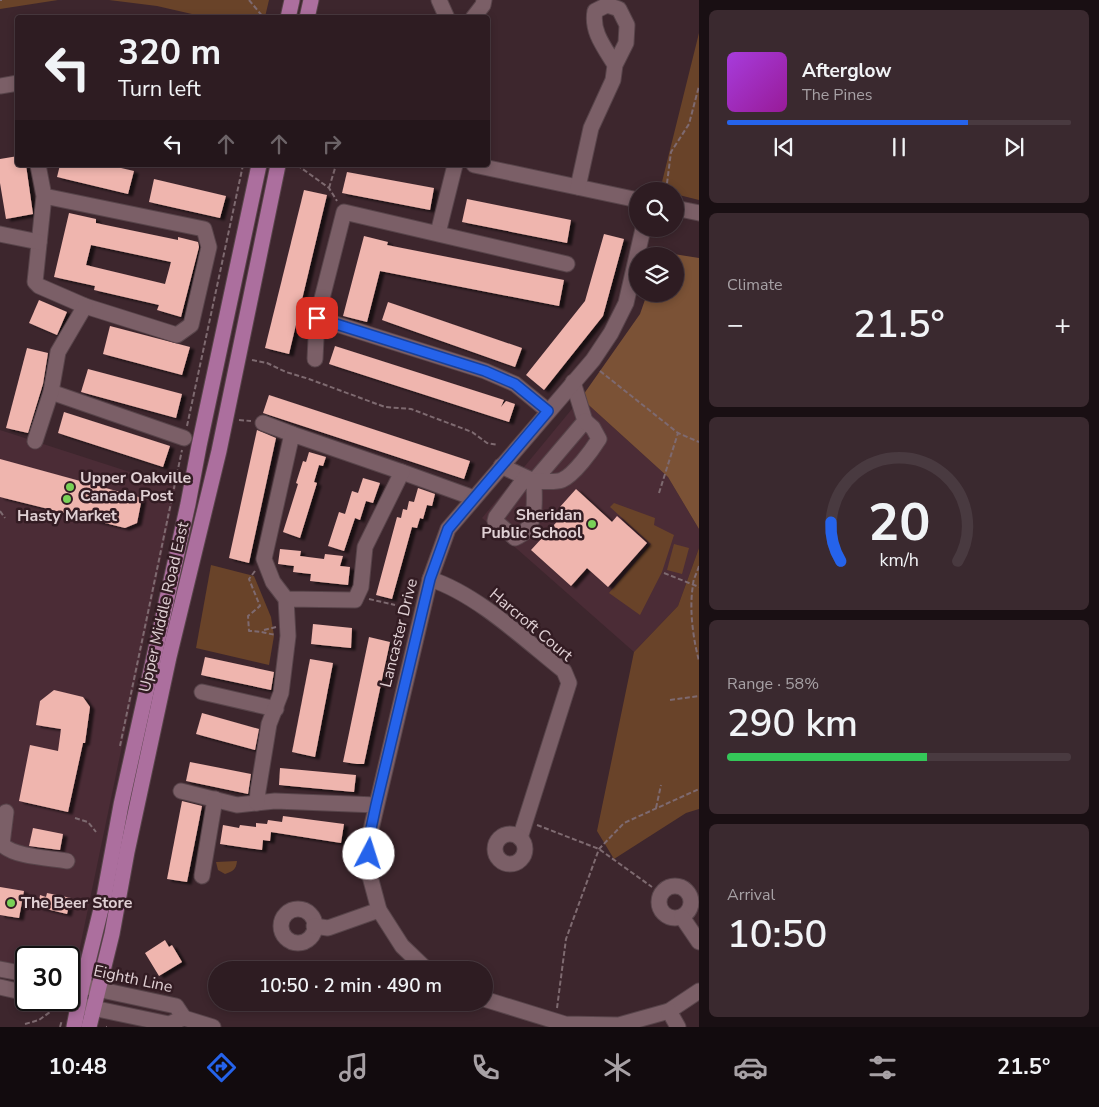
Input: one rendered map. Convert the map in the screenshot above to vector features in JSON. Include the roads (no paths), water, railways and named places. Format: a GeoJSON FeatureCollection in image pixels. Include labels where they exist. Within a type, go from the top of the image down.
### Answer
{"type":"FeatureCollection","features":[{"type":"Feature","properties":{"kind":"main road"},"geometry":{"type":"LineString","coordinates":[[289,15],[292,0]]}},
{"type":"Feature","properties":{"kind":"main road"},"geometry":{"type":"LineString","coordinates":[[308,15],[311,0]]}},
{"type":"Feature","properties":{"kind":"main road","name":"Upper Middle Road East"},"geometry":{"type":"LineString","coordinates":[[80,970],[104,897],[121,805],[188,504],[259,167]]}},
{"type":"Feature","properties":{"kind":"main road","name":"Upper Middle Road East"},"geometry":{"type":"LineString","coordinates":[[74,1027],[97,988],[112,934],[127,852],[170,657],[219,451],[278,167]]}},
{"type":"Feature","properties":{"kind":"main road","name":"Upper Middle Road East"},"geometry":{"type":"LineString","coordinates":[[80,996],[85,1007],[89,1027]]}},
{"type":"Feature","properties":{"kind":"street"},"geometry":{"type":"LineString","coordinates":[[438,0],[446,15]]}},
{"type":"Feature","properties":{"kind":"street"},"geometry":{"type":"LineString","coordinates":[[475,15],[483,5],[484,0]]}},
{"type":"Feature","properties":{"kind":"street"},"geometry":{"type":"LineString","coordinates":[[578,187],[591,128],[613,80],[615,65]]}},
{"type":"Feature","properties":{"kind":"street"},"geometry":{"type":"LineString","coordinates":[[0,86],[15,84]]}},
{"type":"Feature","properties":{"kind":"street"},"geometry":{"type":"LineString","coordinates":[[38,167],[44,196],[35,282],[39,286],[85,306],[177,335],[191,324],[208,247],[204,229],[44,196]]}},
{"type":"Feature","properties":{"kind":"street"},"geometry":{"type":"LineString","coordinates":[[438,233],[454,167]]}},
{"type":"Feature","properties":{"kind":"street"},"geometry":{"type":"LineString","coordinates":[[483,167],[629,198]]}},
{"type":"Feature","properties":{"kind":"street"},"geometry":{"type":"LineString","coordinates":[[684,210],[699,213]]}},
{"type":"Feature","properties":{"kind":"street"},"geometry":{"type":"LineString","coordinates":[[315,360],[317,318],[344,212],[568,264]]}},
{"type":"Feature","properties":{"kind":"street"},"geometry":{"type":"LineString","coordinates":[[0,234],[39,242]]}},
{"type":"Feature","properties":{"kind":"street","name":"Lancaster Drive"},"geometry":{"type":"LineString","coordinates":[[418,961],[402,946],[379,910],[368,870],[369,838],[430,579],[448,529],[592,360],[612,333],[626,303],[641,237]]}},
{"type":"Feature","properties":{"kind":"street"},"geometry":{"type":"LineString","coordinates":[[35,441],[51,392],[58,352],[85,306]]}},
{"type":"Feature","properties":{"kind":"street"},"geometry":{"type":"LineString","coordinates":[[317,318],[485,371],[515,384],[548,411]]}},
{"type":"Feature","properties":{"kind":"street"},"geometry":{"type":"LineString","coordinates":[[501,466],[530,479],[560,481],[565,479],[576,468],[599,439],[593,428],[585,421],[573,382]]}},
{"type":"Feature","properties":{"kind":"street"},"geometry":{"type":"LineString","coordinates":[[51,392],[184,438]]}},
{"type":"Feature","properties":{"kind":"street"},"geometry":{"type":"LineString","coordinates":[[530,479],[585,421]]}},
{"type":"Feature","properties":{"kind":"street"},"geometry":{"type":"LineString","coordinates":[[263,423],[474,498]]}},
{"type":"Feature","properties":{"kind":"street"},"geometry":{"type":"LineString","coordinates":[[257,803],[270,724],[281,693],[288,636],[286,599],[273,582],[264,559],[292,434]]}},
{"type":"Feature","properties":{"kind":"street"},"geometry":{"type":"LineString","coordinates":[[286,599],[355,600],[361,587],[365,547],[402,472]]}},
{"type":"Feature","properties":{"kind":"street","name":"Harcroft Court"},"geometry":{"type":"LineString","coordinates":[[430,579],[442,583],[476,601],[564,671],[569,683],[520,838]]}},
{"type":"Feature","properties":{"kind":"street"},"geometry":{"type":"LineString","coordinates":[[202,692],[276,708]]}},
{"type":"Feature","properties":{"kind":"street"},"geometry":{"type":"LineString","coordinates":[[181,791],[236,804],[274,801],[376,805]]}},
{"type":"Feature","properties":{"kind":"street"},"geometry":{"type":"LineString","coordinates":[[202,876],[215,800]]}},
{"type":"Feature","properties":{"kind":"street"},"geometry":{"type":"LineString","coordinates":[[6,812],[2,844],[5,847],[17,853],[67,861]]}},
{"type":"Feature","properties":{"kind":"street"},"geometry":{"type":"LineString","coordinates":[[314,926],[328,928],[379,910]]}},
{"type":"Feature","properties":{"kind":"street"},"geometry":{"type":"LineString","coordinates":[[682,917],[699,942]]}},
{"type":"Feature","properties":{"kind":"street"},"geometry":{"type":"LineString","coordinates":[[0,969],[15,972]]}},
{"type":"Feature","properties":{"kind":"street","name":"Eighth Line"},"geometry":{"type":"LineString","coordinates":[[80,986],[176,1006],[184,1018]]}},
{"type":"Feature","properties":{"kind":"street"},"geometry":{"type":"LineString","coordinates":[[0,987],[15,990]]}},
{"type":"Feature","properties":{"kind":"street"},"geometry":{"type":"LineString","coordinates":[[493,1003],[564,1026],[619,1026],[670,1011],[699,992]]}},
{"type":"Feature","properties":{"kind":"street","name":"Eighth Line"},"geometry":{"type":"LineString","coordinates":[[80,1007],[169,1024],[184,1018],[213,1027]]}},
{"type":"Feature","properties":{"kind":"street"},"geometry":{"type":"LineString","coordinates":[[670,1011],[678,1027]]}},
{"type":"Feature","properties":{"kind":"place","name":"Upper Oakville Canada Post"},"geometry":{"type":"Point","coordinates":[70,487]}},
{"type":"Feature","properties":{"kind":"place","name":"Hasty Market"},"geometry":{"type":"Point","coordinates":[67,499]}},
{"type":"Feature","properties":{"kind":"place","name":"Sheridan Public School"},"geometry":{"type":"Point","coordinates":[592,524]}},
{"type":"Feature","properties":{"kind":"place","name":"The Beer Store"},"geometry":{"type":"Point","coordinates":[11,903]}}]}
